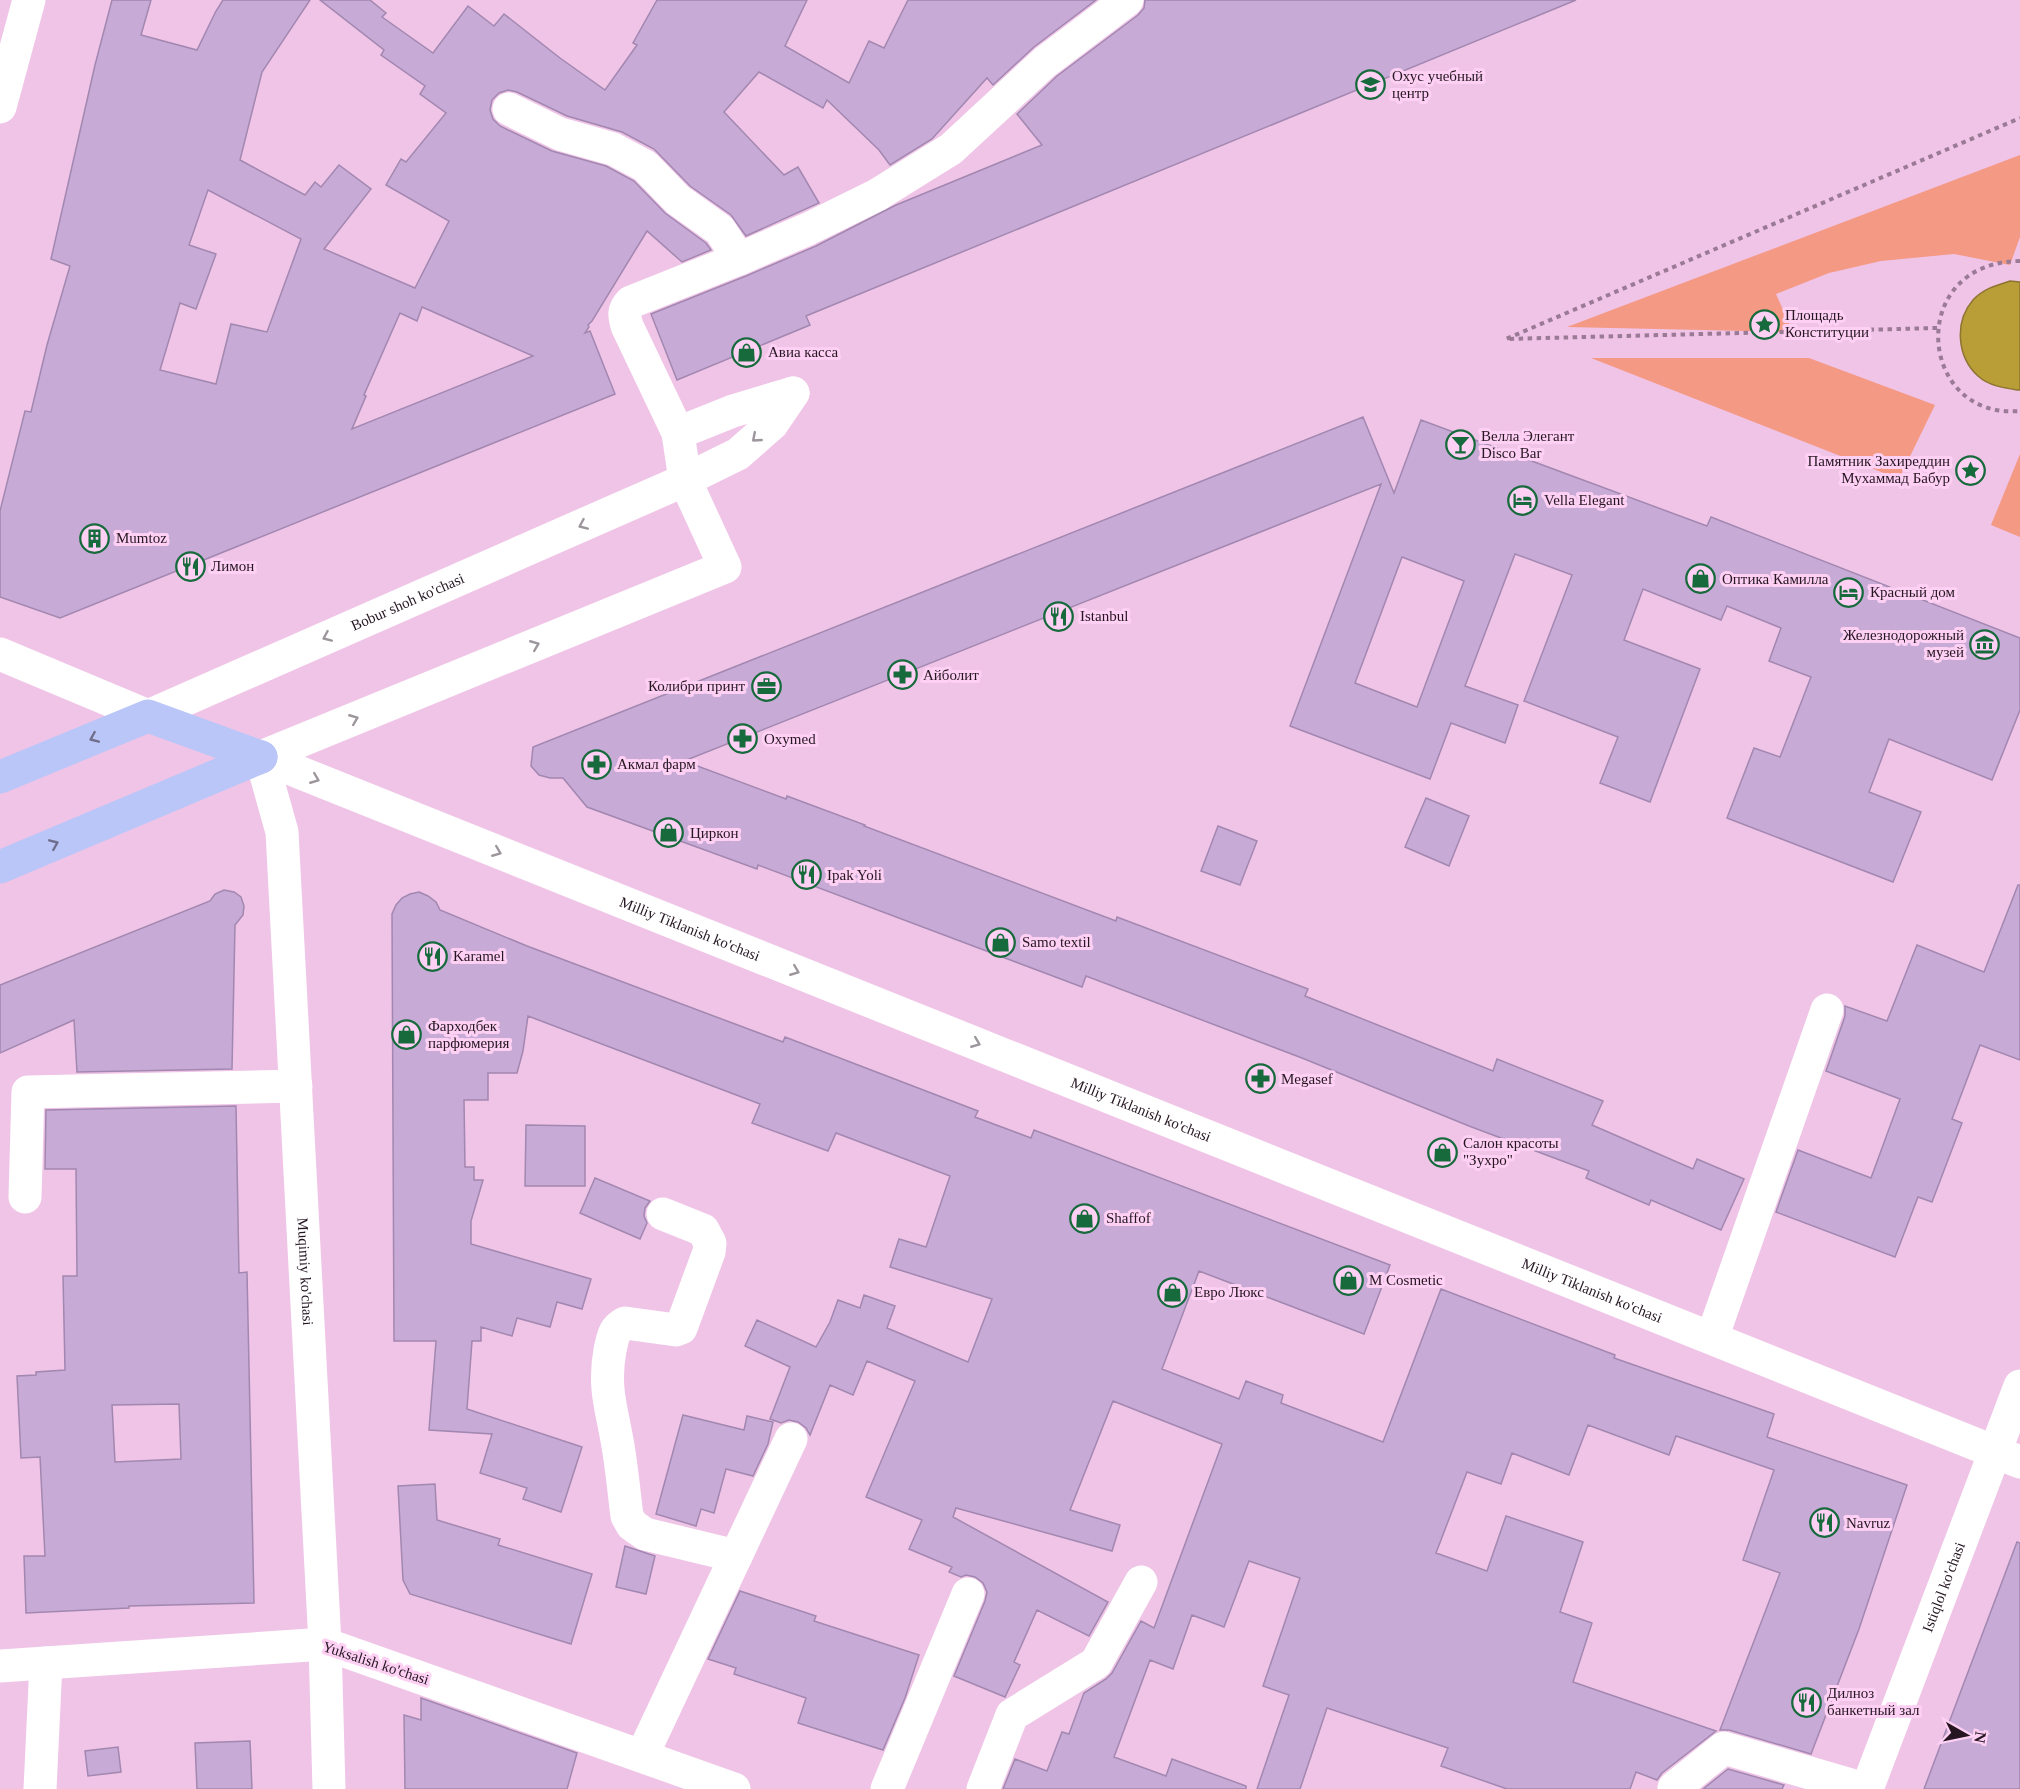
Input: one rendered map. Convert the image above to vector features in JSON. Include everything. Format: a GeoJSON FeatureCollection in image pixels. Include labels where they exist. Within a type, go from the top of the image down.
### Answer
{"type":"FeatureCollection","features":[{"type":"Feature","properties":{"kind":"main road"},"geometry":{"type":"LineString","coordinates":[[148,716],[261,757]]}},
{"type":"Feature","properties":{"kind":"main road","name":"Bobur shoh ko'chasi"},"geometry":{"type":"LineString","coordinates":[[0,777],[148,716]]}},
{"type":"Feature","properties":{"kind":"main road"},"geometry":{"type":"LineString","coordinates":[[0,867],[261,757]]}},
{"type":"Feature","properties":{"kind":"street"},"geometry":{"type":"LineString","coordinates":[[0,107],[29,0]]}},
{"type":"Feature","properties":{"kind":"street"},"geometry":{"type":"LineString","coordinates":[[261,757],[725,567],[684,480],[678,433],[627,326],[623,314],[631,302],[808,229],[877,195],[951,149],[1046,62],[1127,0]]}},
{"type":"Feature","properties":{"kind":"street"},"geometry":{"type":"LineString","coordinates":[[509,109],[560,134],[613,149],[645,166],[678,200],[720,230],[739,259]]}},
{"type":"Feature","properties":{"kind":"street","name":"Bobur shoh ko'chasi"},"geometry":{"type":"LineString","coordinates":[[148,716],[684,480],[738,454],[772,424],[793,393],[734,411],[678,433]]}},
{"type":"Feature","properties":{"kind":"street"},"geometry":{"type":"LineString","coordinates":[[0,654],[148,716]]}},
{"type":"Feature","properties":{"kind":"street","name":"Muqimiy ko'chasi"},"geometry":{"type":"LineString","coordinates":[[261,757],[282,832],[325,1644],[329,1789]]}},
{"type":"Feature","properties":{"kind":"street","name":"Milliy Tiklanish ko'chasi"},"geometry":{"type":"LineString","coordinates":[[261,757],[2008,1457]]}},
{"type":"Feature","properties":{"kind":"street"},"geometry":{"type":"LineString","coordinates":[[1712,1338],[1827,1010]]}},
{"type":"Feature","properties":{"kind":"street"},"geometry":{"type":"LineString","coordinates":[[25,1197],[28,1092],[296,1086]]}},
{"type":"Feature","properties":{"kind":"street"},"geometry":{"type":"LineString","coordinates":[[663,1214],[703,1230],[708,1236],[710,1252],[681,1328],[676,1330],[625,1323],[618,1326],[614,1333],[607,1366],[607,1394],[618,1446],[627,1516],[632,1525],[645,1534],[736,1556]]}},
{"type":"Feature","properties":{"kind":"street","name":"Istiqlol ko'chasi"},"geometry":{"type":"LineString","coordinates":[[1866,1789],[2008,1457],[2020,1386]]}},
{"type":"Feature","properties":{"kind":"street"},"geometry":{"type":"LineString","coordinates":[[642,1756],[791,1439]]}},
{"type":"Feature","properties":{"kind":"street"},"geometry":{"type":"LineString","coordinates":[[982,1789],[1012,1715],[1096,1663],[1141,1582]]}},
{"type":"Feature","properties":{"kind":"street"},"geometry":{"type":"LineString","coordinates":[[887,1789],[968,1594]]}},
{"type":"Feature","properties":{"kind":"street","name":"Yuksalish ko'chasi"},"geometry":{"type":"LineString","coordinates":[[0,1666],[325,1644],[734,1789]]}},
{"type":"Feature","properties":{"kind":"street"},"geometry":{"type":"LineString","coordinates":[[40,1789],[46,1663]]}},
{"type":"Feature","properties":{"kind":"street"},"geometry":{"type":"LineString","coordinates":[[1674,1788],[1724,1748],[1866,1789]]}},
{"type":"Feature","properties":{"kind":"path"},"geometry":{"type":"LineString","coordinates":[[1937,328],[1506,339],[2020,118]]}},
{"type":"Feature","properties":{"kind":"path"},"geometry":{"type":"LineString","coordinates":[[2020,261],[1996,262],[1974,271],[1956,286],[1944,305],[1937,328],[1938,352],[1947,374],[1962,393],[1983,406],[2006,412],[2020,411]]}},
{"type":"Feature","properties":{"kind":"shaded area"},"geometry":{"type":"Polygon","coordinates":[[[2020,155],[2020,237],[2010,265],[1954,254],[1881,261],[1829,273],[1776,294],[1793,332],[1567,327],[2020,155]]]}},
{"type":"Feature","properties":{"kind":"shaded area"},"geometry":{"type":"Polygon","coordinates":[[[2010,281],[2020,282],[2020,390],[1997,386],[1978,376],[1966,359],[1961,339],[1963,318],[1973,300],[1986,290],[2010,281]]]}},
{"type":"Feature","properties":{"kind":"shaded area"},"geometry":{"type":"Polygon","coordinates":[[[1591,358],[1809,358],[1935,405],[1899,479],[1591,358]]]}},
{"type":"Feature","properties":{"kind":"shaded area"},"geometry":{"type":"Polygon","coordinates":[[[2020,454],[2020,537],[1991,525],[2020,454]]]}},
{"type":"Feature","properties":{"kind":"building"},"geometry":{"type":"Polygon","coordinates":[[[112,0],[151,0],[141,35],[197,50],[223,0],[310,0],[262,72],[240,160],[305,195],[315,182],[321,187],[339,165],[371,189],[324,249],[415,288],[449,221],[386,185],[401,159],[406,162],[446,113],[420,94],[425,86],[381,55],[384,50],[320,0],[370,0],[386,13],[382,17],[433,53],[468,6],[494,26],[504,14],[605,90],[637,45],[633,43],[657,0],[807,0],[785,46],[849,83],[869,41],[884,48],[908,0],[1096,0],[1034,47],[993,85],[987,78],[932,139],[890,165],[879,150],[827,100],[823,108],[759,72],[724,112],[784,175],[798,167],[819,203],[746,236],[731,215],[690,186],[654,149],[622,132],[567,116],[517,92],[508,90],[499,93],[492,100],[490,110],[493,119],[500,126],[552,151],[606,166],[634,181],[665,213],[706,243],[711,250],[682,262],[647,231],[585,333],[590,331],[615,394],[60,618],[0,597],[0,511],[25,411],[31,412],[47,345],[70,266],[51,259],[112,0]],[[208,190],[189,245],[216,254],[196,309],[180,303],[160,370],[216,384],[231,324],[267,332],[301,239],[208,190]],[[422,307],[417,321],[400,313],[364,395],[366,396],[352,429],[533,356],[422,307]]]}},
{"type":"Feature","properties":{"kind":"building"},"geometry":{"type":"Polygon","coordinates":[[[1145,0],[1576,0],[806,316],[810,325],[677,380],[651,314],[816,246],[896,205],[1042,145],[1017,114],[1057,76],[1138,15],[1144,8],[1145,0]]]}},
{"type":"Feature","properties":{"kind":"building"},"geometry":{"type":"Polygon","coordinates":[[[1363,417],[1394,493],[1421,420],[1707,526],[1711,517],[2020,638],[2020,710],[1992,780],[1889,739],[1869,792],[1921,812],[1893,882],[1727,818],[1754,748],[1780,757],[1811,677],[1769,661],[1781,628],[1727,606],[1721,620],[1643,589],[1624,640],[1700,669],[1650,802],[1600,783],[1618,737],[1524,701],[1572,575],[1515,554],[1465,686],[1518,705],[1505,743],[1451,723],[1430,779],[1290,726],[1381,484],[684,761],[786,799],[787,796],[1116,921],[1117,917],[1308,989],[1305,996],[1493,1071],[1497,1059],[1603,1101],[1592,1125],[1693,1169],[1697,1159],[1744,1179],[1721,1230],[1651,1200],[1649,1205],[1586,1178],[1589,1171],[1086,976],[1082,987],[758,865],[757,869],[587,807],[563,778],[539,775],[531,766],[533,747],[1363,417]],[[1402,557],[1355,683],[1417,707],[1464,581],[1402,557]]]}},
{"type":"Feature","properties":{"kind":"building"},"geometry":{"type":"Polygon","coordinates":[[[1426,798],[1469,816],[1449,866],[1405,847],[1426,798]]]}},
{"type":"Feature","properties":{"kind":"building"},"geometry":{"type":"Polygon","coordinates":[[[1218,826],[1257,841],[1240,885],[1201,871],[1218,826]]]}},
{"type":"Feature","properties":{"kind":"building"},"geometry":{"type":"Polygon","coordinates":[[[2018,885],[2020,885],[2020,1060],[1980,1045],[1952,1119],[1962,1123],[1932,1202],[1918,1197],[1895,1257],[1776,1212],[1798,1150],[1871,1178],[1900,1099],[1826,1071],[1845,1016],[1845,1006],[1887,1021],[1917,945],[1984,972],[2018,885]]]}},
{"type":"Feature","properties":{"kind":"building"},"geometry":{"type":"Polygon","coordinates":[[[224,890],[234,892],[241,897],[244,906],[243,915],[235,925],[232,1069],[77,1072],[74,1020],[0,1053],[0,985],[210,901],[215,894],[224,890]]]}},
{"type":"Feature","properties":{"kind":"building"},"geometry":{"type":"Polygon","coordinates":[[[419,892],[436,902],[440,910],[527,946],[783,1042],[785,1037],[978,1111],[975,1117],[1031,1138],[1034,1130],[1390,1265],[1364,1334],[1199,1271],[1162,1369],[1239,1399],[1246,1381],[1283,1395],[1281,1403],[1383,1442],[1441,1289],[1615,1355],[1614,1358],[1774,1414],[1767,1437],[1907,1485],[1859,1629],[1811,1754],[1729,1730],[1720,1730],[1780,1573],[1743,1560],[1774,1470],[1676,1436],[1669,1455],[1588,1425],[1569,1475],[1512,1453],[1501,1484],[1467,1472],[1436,1553],[1487,1571],[1506,1516],[1583,1542],[1560,1612],[1592,1623],[1573,1682],[1716,1731],[1662,1773],[1657,1780],[1636,1772],[1630,1789],[1507,1789],[1441,1766],[1448,1748],[1327,1708],[1300,1789],[1257,1789],[1289,1695],[1263,1686],[1300,1578],[1249,1561],[1224,1627],[1192,1615],[1173,1669],[1150,1660],[1114,1757],[1166,1776],[1172,1759],[1246,1786],[1246,1789],[1003,1789],[1015,1759],[1047,1771],[1062,1732],[1069,1734],[1084,1693],[1112,1673],[1141,1621],[1154,1628],[1222,1444],[1113,1401],[1070,1510],[1120,1525],[1112,1551],[956,1508],[953,1517],[1108,1602],[1089,1636],[1037,1610],[1014,1662],[1020,1665],[1005,1697],[954,1676],[985,1601],[987,1592],[983,1583],[975,1577],[966,1575],[961,1577],[949,1572],[952,1567],[909,1549],[922,1520],[866,1497],[915,1381],[867,1361],[853,1395],[830,1385],[810,1435],[806,1428],[798,1422],[789,1420],[781,1423],[770,1419],[790,1367],[745,1346],[757,1320],[816,1347],[830,1322],[838,1300],[860,1308],[864,1295],[895,1306],[887,1328],[968,1362],[992,1299],[890,1267],[899,1239],[926,1247],[950,1176],[836,1133],[828,1151],[752,1123],[760,1104],[528,1016],[517,1073],[488,1073],[488,1100],[464,1100],[465,1167],[474,1167],[474,1180],[483,1180],[471,1221],[471,1244],[591,1279],[582,1309],[557,1302],[550,1327],[517,1318],[512,1336],[481,1327],[481,1341],[472,1341],[467,1409],[582,1447],[561,1512],[523,1499],[527,1488],[480,1473],[492,1434],[429,1430],[436,1341],[394,1341],[392,914],[402,898],[419,892]]]}},
{"type":"Feature","properties":{"kind":"building"},"geometry":{"type":"Polygon","coordinates":[[[236,1106],[239,1273],[247,1272],[254,1603],[129,1606],[129,1608],[26,1613],[24,1556],[45,1556],[40,1457],[21,1458],[17,1376],[65,1370],[63,1276],[77,1276],[76,1169],[45,1169],[46,1110],[236,1106]],[[179,1404],[112,1405],[115,1462],[181,1459],[179,1404]]]}},
{"type":"Feature","properties":{"kind":"building"},"geometry":{"type":"Polygon","coordinates":[[[526,1125],[585,1126],[585,1186],[525,1186],[526,1125]]]}},
{"type":"Feature","properties":{"kind":"building"},"geometry":{"type":"Polygon","coordinates":[[[595,1178],[650,1201],[645,1208],[644,1216],[647,1223],[640,1239],[580,1213],[595,1178]]]}},
{"type":"Feature","properties":{"kind":"building"},"geometry":{"type":"Polygon","coordinates":[[[683,1415],[744,1430],[747,1416],[773,1422],[768,1444],[753,1476],[726,1469],[714,1513],[701,1509],[696,1526],[656,1514],[683,1415]]]}},
{"type":"Feature","properties":{"kind":"building"},"geometry":{"type":"Polygon","coordinates":[[[435,1484],[437,1520],[500,1539],[498,1545],[592,1574],[571,1644],[410,1594],[403,1580],[398,1486],[435,1484]]]}},
{"type":"Feature","properties":{"kind":"building"},"geometry":{"type":"Polygon","coordinates":[[[2017,1542],[2020,1543],[2020,1789],[1924,1789],[2017,1542]]]}},
{"type":"Feature","properties":{"kind":"building"},"geometry":{"type":"Polygon","coordinates":[[[625,1546],[655,1556],[646,1594],[616,1587],[625,1546]]]}},
{"type":"Feature","properties":{"kind":"building"},"geometry":{"type":"Polygon","coordinates":[[[740,1591],[816,1616],[814,1621],[919,1655],[905,1698],[883,1750],[798,1723],[806,1698],[734,1674],[736,1668],[708,1659],[740,1591]]]}},
{"type":"Feature","properties":{"kind":"building"},"geometry":{"type":"Polygon","coordinates":[[[421,1698],[577,1753],[567,1789],[405,1789],[404,1715],[421,1720],[421,1698]]]}},
{"type":"Feature","properties":{"kind":"building"},"geometry":{"type":"Polygon","coordinates":[[[250,1741],[252,1789],[197,1789],[195,1743],[250,1741]]]}},
{"type":"Feature","properties":{"kind":"building"},"geometry":{"type":"Polygon","coordinates":[[[118,1747],[121,1772],[88,1776],[85,1751],[118,1747]]]}},
{"type":"Feature","properties":{"kind":"building"},"geometry":{"type":"Polygon","coordinates":[[[1728,1769],[1784,1785],[1782,1789],[1703,1789],[1728,1769]]]}},
{"type":"Feature","properties":{"kind":"place","name":"Охус учебный центр"},"geometry":{"type":"Point","coordinates":[1371,85]}},
{"type":"Feature","properties":{"kind":"place","name":"Площадь Конституции"},"geometry":{"type":"Point","coordinates":[1764,324]}},
{"type":"Feature","properties":{"kind":"place","name":"Авиа касса"},"geometry":{"type":"Point","coordinates":[747,352]}},
{"type":"Feature","properties":{"kind":"place","name":"Велла Элегант Disco Bar"},"geometry":{"type":"Point","coordinates":[1460,445]}},
{"type":"Feature","properties":{"kind":"place","name":"Памятник Захиреддин Мухаммад Бабур"},"geometry":{"type":"Point","coordinates":[1971,470]}},
{"type":"Feature","properties":{"kind":"place","name":"Vella Elegant"},"geometry":{"type":"Point","coordinates":[1523,500]}},
{"type":"Feature","properties":{"kind":"place","name":"Mumtoz"},"geometry":{"type":"Point","coordinates":[95,538]}},
{"type":"Feature","properties":{"kind":"place","name":"Лимон"},"geometry":{"type":"Point","coordinates":[190,566]}},
{"type":"Feature","properties":{"kind":"place","name":"Оптика Камилла"},"geometry":{"type":"Point","coordinates":[1701,579]}},
{"type":"Feature","properties":{"kind":"place","name":"Красный дом"},"geometry":{"type":"Point","coordinates":[1849,592]}},
{"type":"Feature","properties":{"kind":"place","name":"Istanbul"},"geometry":{"type":"Point","coordinates":[1059,616]}},
{"type":"Feature","properties":{"kind":"place","name":"Железнодорожный музей"},"geometry":{"type":"Point","coordinates":[1985,644]}},
{"type":"Feature","properties":{"kind":"place","name":"Айболит"},"geometry":{"type":"Point","coordinates":[902,675]}},
{"type":"Feature","properties":{"kind":"place","name":"Колибри принт"},"geometry":{"type":"Point","coordinates":[766,686]}},
{"type":"Feature","properties":{"kind":"place","name":"Oxymed"},"geometry":{"type":"Point","coordinates":[743,739]}},
{"type":"Feature","properties":{"kind":"place","name":"Акмал фарм"},"geometry":{"type":"Point","coordinates":[596,764]}},
{"type":"Feature","properties":{"kind":"place","name":"Циркон"},"geometry":{"type":"Point","coordinates":[669,833]}},
{"type":"Feature","properties":{"kind":"place","name":"Ipak Yoli"},"geometry":{"type":"Point","coordinates":[806,875]}},
{"type":"Feature","properties":{"kind":"place","name":"Samo textil"},"geometry":{"type":"Point","coordinates":[1001,942]}},
{"type":"Feature","properties":{"kind":"place","name":"Karamel"},"geometry":{"type":"Point","coordinates":[432,956]}},
{"type":"Feature","properties":{"kind":"place","name":"Фарходбек парфюмерия"},"geometry":{"type":"Point","coordinates":[407,1035]}},
{"type":"Feature","properties":{"kind":"place","name":"Megasef"},"geometry":{"type":"Point","coordinates":[1260,1079]}},
{"type":"Feature","properties":{"kind":"place","name":"Салон красоты \"Зухро\""},"geometry":{"type":"Point","coordinates":[1442,1152]}},
{"type":"Feature","properties":{"kind":"place","name":"Shaffof"},"geometry":{"type":"Point","coordinates":[1085,1218]}},
{"type":"Feature","properties":{"kind":"place","name":"M Cosmetic"},"geometry":{"type":"Point","coordinates":[1348,1280]}},
{"type":"Feature","properties":{"kind":"place","name":"Евро Люкс"},"geometry":{"type":"Point","coordinates":[1173,1292]}},
{"type":"Feature","properties":{"kind":"place","name":"Navruz"},"geometry":{"type":"Point","coordinates":[1825,1523]}},
{"type":"Feature","properties":{"kind":"place","name":"Дилноз банкетный зал"},"geometry":{"type":"Point","coordinates":[1806,1702]}}]}
